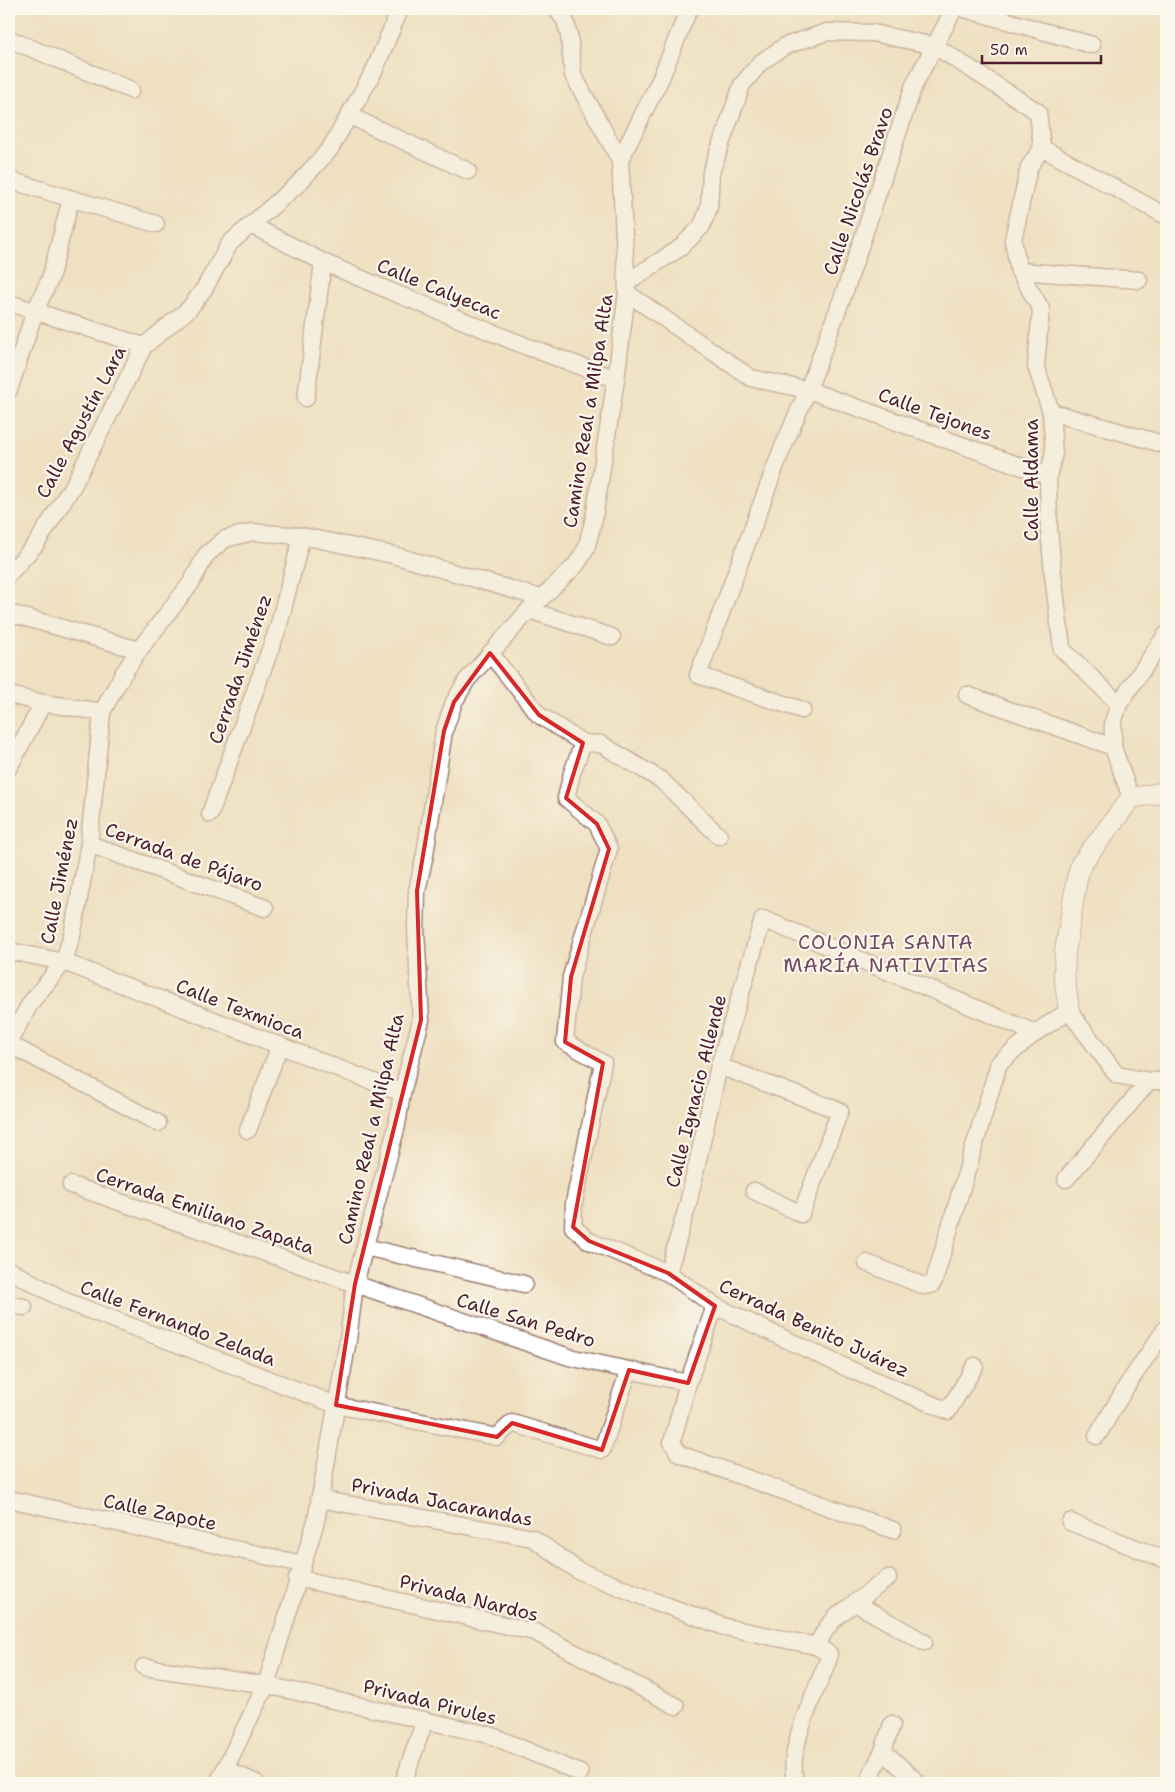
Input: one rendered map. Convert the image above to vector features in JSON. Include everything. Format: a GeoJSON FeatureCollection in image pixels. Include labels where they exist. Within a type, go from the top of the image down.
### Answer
{"type":"FeatureCollection","features":[{"type":"Feature","properties":{"kind":"street","name":"Calle Agustín Lara"},"geometry":{"type":"LineString","coordinates":[[9,574],[36,544],[74,484],[144,346],[190,309],[204,289],[230,243],[298,184],[330,149],[374,71],[400,9]]}},
{"type":"Feature","properties":{"kind":"street"},"geometry":{"type":"LineString","coordinates":[[556,9],[565,20],[569,35],[573,75],[620,160]]}},
{"type":"Feature","properties":{"kind":"street"},"geometry":{"type":"LineString","coordinates":[[620,160],[660,80],[689,9]]}},
{"type":"Feature","properties":{"kind":"street","name":"Calle Nicolás Bravo"},"geometry":{"type":"LineString","coordinates":[[802,710],[698,675],[780,454],[808,390],[847,285],[914,85],[954,9]]}},
{"type":"Feature","properties":{"kind":"street"},"geometry":{"type":"LineString","coordinates":[[965,9],[1092,45]]}},
{"type":"Feature","properties":{"kind":"street"},"geometry":{"type":"LineString","coordinates":[[627,287],[680,248],[702,226],[709,207],[711,172],[742,85],[760,63],[785,46],[827,32],[873,33],[935,46],[1038,112],[1042,148],[1166,216]]}},
{"type":"Feature","properties":{"kind":"street"},"geometry":{"type":"LineString","coordinates":[[9,39],[131,90]]}},
{"type":"Feature","properties":{"kind":"street"},"geometry":{"type":"LineString","coordinates":[[350,116],[468,171]]}},
{"type":"Feature","properties":{"kind":"street","name":"Calle Aldama"},"geometry":{"type":"LineString","coordinates":[[1042,148],[1029,167],[1013,240],[1019,271],[1041,310],[1036,366],[1051,412],[1054,453],[1048,476],[1049,529],[1062,649],[1118,704]]}},
{"type":"Feature","properties":{"kind":"street","name":"Camino Real a Milpa Alta"},"geometry":{"type":"LineString","coordinates":[[221,1776],[266,1685],[316,1521],[348,1340],[355,1284],[397,1125],[402,1093],[420,1020],[416,891],[425,854],[444,731],[454,702],[467,680],[535,604],[576,566],[586,548],[594,518],[616,380],[627,287],[620,160]]}},
{"type":"Feature","properties":{"kind":"street"},"geometry":{"type":"LineString","coordinates":[[9,180],[156,224]]}},
{"type":"Feature","properties":{"kind":"street"},"geometry":{"type":"LineString","coordinates":[[9,390],[12,370],[35,310],[50,279],[70,199]]}},
{"type":"Feature","properties":{"kind":"street","name":"Calle Calyecac"},"geometry":{"type":"LineString","coordinates":[[252,225],[323,262],[390,291],[528,347],[616,380]]}},
{"type":"Feature","properties":{"kind":"street"},"geometry":{"type":"LineString","coordinates":[[306,398],[323,262]]}},
{"type":"Feature","properties":{"kind":"street"},"geometry":{"type":"LineString","coordinates":[[1019,271],[1139,280]]}},
{"type":"Feature","properties":{"kind":"street","name":"Calle Tejones"},"geometry":{"type":"LineString","coordinates":[[627,287],[752,378],[808,390],[1048,476]]}},
{"type":"Feature","properties":{"kind":"street"},"geometry":{"type":"LineString","coordinates":[[9,303],[144,346]]}},
{"type":"Feature","properties":{"kind":"street"},"geometry":{"type":"LineString","coordinates":[[1051,412],[1166,445]]}},
{"type":"Feature","properties":{"kind":"street"},"geometry":{"type":"LineString","coordinates":[[9,695],[44,703],[102,712],[138,650],[191,583],[206,555],[225,539],[252,532],[302,536],[393,555],[535,604],[612,636]]}},
{"type":"Feature","properties":{"kind":"street","name":"Cerrada Jiménez"},"geometry":{"type":"LineString","coordinates":[[210,814],[278,628],[302,536]]}},
{"type":"Feature","properties":{"kind":"street"},"geometry":{"type":"LineString","coordinates":[[9,613],[138,650]]}},
{"type":"Feature","properties":{"kind":"street"},"geometry":{"type":"LineString","coordinates":[[1131,798],[1113,747],[1112,722],[1118,704],[1166,634]]}},
{"type":"Feature","properties":{"kind":"street"},"geometry":{"type":"LineString","coordinates":[[490,653],[540,716],[583,744],[601,744],[661,780],[719,836]]}},
{"type":"Feature","properties":{"kind":"street"},"geometry":{"type":"LineString","coordinates":[[967,695],[1113,747]]}},
{"type":"Feature","properties":{"kind":"street"},"geometry":{"type":"LineString","coordinates":[[9,766],[44,703]]}},
{"type":"Feature","properties":{"kind":"street","name":"Calle Jiménez"},"geometry":{"type":"LineString","coordinates":[[9,1043],[31,1002],[64,962],[73,931],[89,844],[102,712]]}},
{"type":"Feature","properties":{"kind":"street","name":"Cerrada Benito Juárez"},"geometry":{"type":"LineString","coordinates":[[583,744],[572,773],[566,798],[597,824],[609,849],[571,977],[565,1042],[603,1063],[574,1203],[573,1227],[589,1241],[668,1273],[715,1306],[948,1411],[975,1366]]}},
{"type":"Feature","properties":{"kind":"street"},"geometry":{"type":"LineString","coordinates":[[1166,792],[1131,798],[1081,864],[1065,952],[1064,975],[1069,1011],[1117,1075],[1166,1082]]}},
{"type":"Feature","properties":{"kind":"street","name":"Cerrada de Pájaro"},"geometry":{"type":"LineString","coordinates":[[89,844],[265,908]]}},
{"type":"Feature","properties":{"kind":"street","name":"Calle Ignacio Allende"},"geometry":{"type":"LineString","coordinates":[[668,1273],[688,1204],[719,1066],[763,919],[1034,1033]]}},
{"type":"Feature","properties":{"kind":"street","name":"Calle Texmioca"},"geometry":{"type":"LineString","coordinates":[[9,950],[64,962],[402,1093]]}},
{"type":"Feature","properties":{"kind":"street"},"geometry":{"type":"LineString","coordinates":[[867,1263],[924,1286],[931,1285],[934,1281],[999,1063],[1034,1033],[1069,1011]]}},
{"type":"Feature","properties":{"kind":"street"},"geometry":{"type":"LineString","coordinates":[[9,1043],[158,1123]]}},
{"type":"Feature","properties":{"kind":"street"},"geometry":{"type":"LineString","coordinates":[[248,1130],[280,1045]]}},
{"type":"Feature","properties":{"kind":"street"},"geometry":{"type":"LineString","coordinates":[[719,1066],[840,1111],[801,1214],[754,1191]]}},
{"type":"Feature","properties":{"kind":"street"},"geometry":{"type":"LineString","coordinates":[[1066,1179],[1149,1081]]}},
{"type":"Feature","properties":{"kind":"street","name":"Cerrada Emiliano Zapata"},"geometry":{"type":"LineString","coordinates":[[71,1185],[355,1284]]}},
{"type":"Feature","properties":{"kind":"street"},"geometry":{"type":"LineString","coordinates":[[365,1247],[524,1284]]}},
{"type":"Feature","properties":{"kind":"street","name":"Calle Fernando Zelada"},"geometry":{"type":"LineString","coordinates":[[9,1270],[68,1302],[336,1405],[497,1437],[512,1423],[602,1450],[628,1370]]}},
{"type":"Feature","properties":{"kind":"street","name":"Calle San Pedro"},"geometry":{"type":"LineString","coordinates":[[355,1284],[569,1357],[688,1382]]}},
{"type":"Feature","properties":{"kind":"street"},"geometry":{"type":"LineString","coordinates":[[715,1306],[688,1382],[672,1442],[679,1454],[894,1530]]}},
{"type":"Feature","properties":{"kind":"street"},"geometry":{"type":"LineString","coordinates":[[1098,1436],[1128,1384],[1166,1328]]}},
{"type":"Feature","properties":{"kind":"street","name":"Calle Zapote"},"geometry":{"type":"LineString","coordinates":[[9,1499],[300,1571]]}},
{"type":"Feature","properties":{"kind":"street","name":"Privada Jacarandas"},"geometry":{"type":"LineString","coordinates":[[320,1499],[533,1538],[577,1570],[654,1602],[725,1627],[816,1646]]}},
{"type":"Feature","properties":{"kind":"street"},"geometry":{"type":"LineString","coordinates":[[1070,1522],[1166,1560]]}},
{"type":"Feature","properties":{"kind":"street","name":"Privada Nardos"},"geometry":{"type":"LineString","coordinates":[[300,1571],[535,1632],[676,1706]]}},
{"type":"Feature","properties":{"kind":"street"},"geometry":{"type":"LineString","coordinates":[[796,1783],[793,1775],[795,1744],[829,1658],[827,1652],[816,1646],[836,1617],[888,1578]]}},
{"type":"Feature","properties":{"kind":"street"},"geometry":{"type":"LineString","coordinates":[[855,1603],[924,1642]]}},
{"type":"Feature","properties":{"kind":"street","name":"Privada Pirules"},"geometry":{"type":"LineString","coordinates":[[144,1667],[266,1685],[490,1735],[580,1773]]}},
{"type":"Feature","properties":{"kind":"street"},"geometry":{"type":"LineString","coordinates":[[403,1783],[425,1720]]}},
{"type":"Feature","properties":{"kind":"street"},"geometry":{"type":"LineString","coordinates":[[867,1783],[883,1751],[892,1724]]}},
{"type":"Feature","properties":{"kind":"street"},"geometry":{"type":"LineString","coordinates":[[883,1751],[918,1783]]}},
{"type":"Feature","properties":{"kind":"street"},"geometry":{"type":"LineString","coordinates":[[221,1776],[256,1783]]}},
{"type":"Feature","properties":{"kind":"highlighted area"},"geometry":{"type":"Polygon","coordinates":[[[490,653],[539,715],[583,743],[566,798],[597,824],[609,849],[571,977],[565,1042],[603,1063],[573,1227],[589,1241],[668,1273],[715,1306],[688,1383],[629,1370],[602,1450],[512,1423],[497,1437],[336,1405],[355,1284],[421,1020],[417,891],[444,731],[454,702],[490,653]]]}},
{"type":"Feature","properties":{"kind":"district","name":"COLONIA SANTA MARÍA NATIVITAS"},"geometry":{"type":"Point","coordinates":[886,954]}}]}
